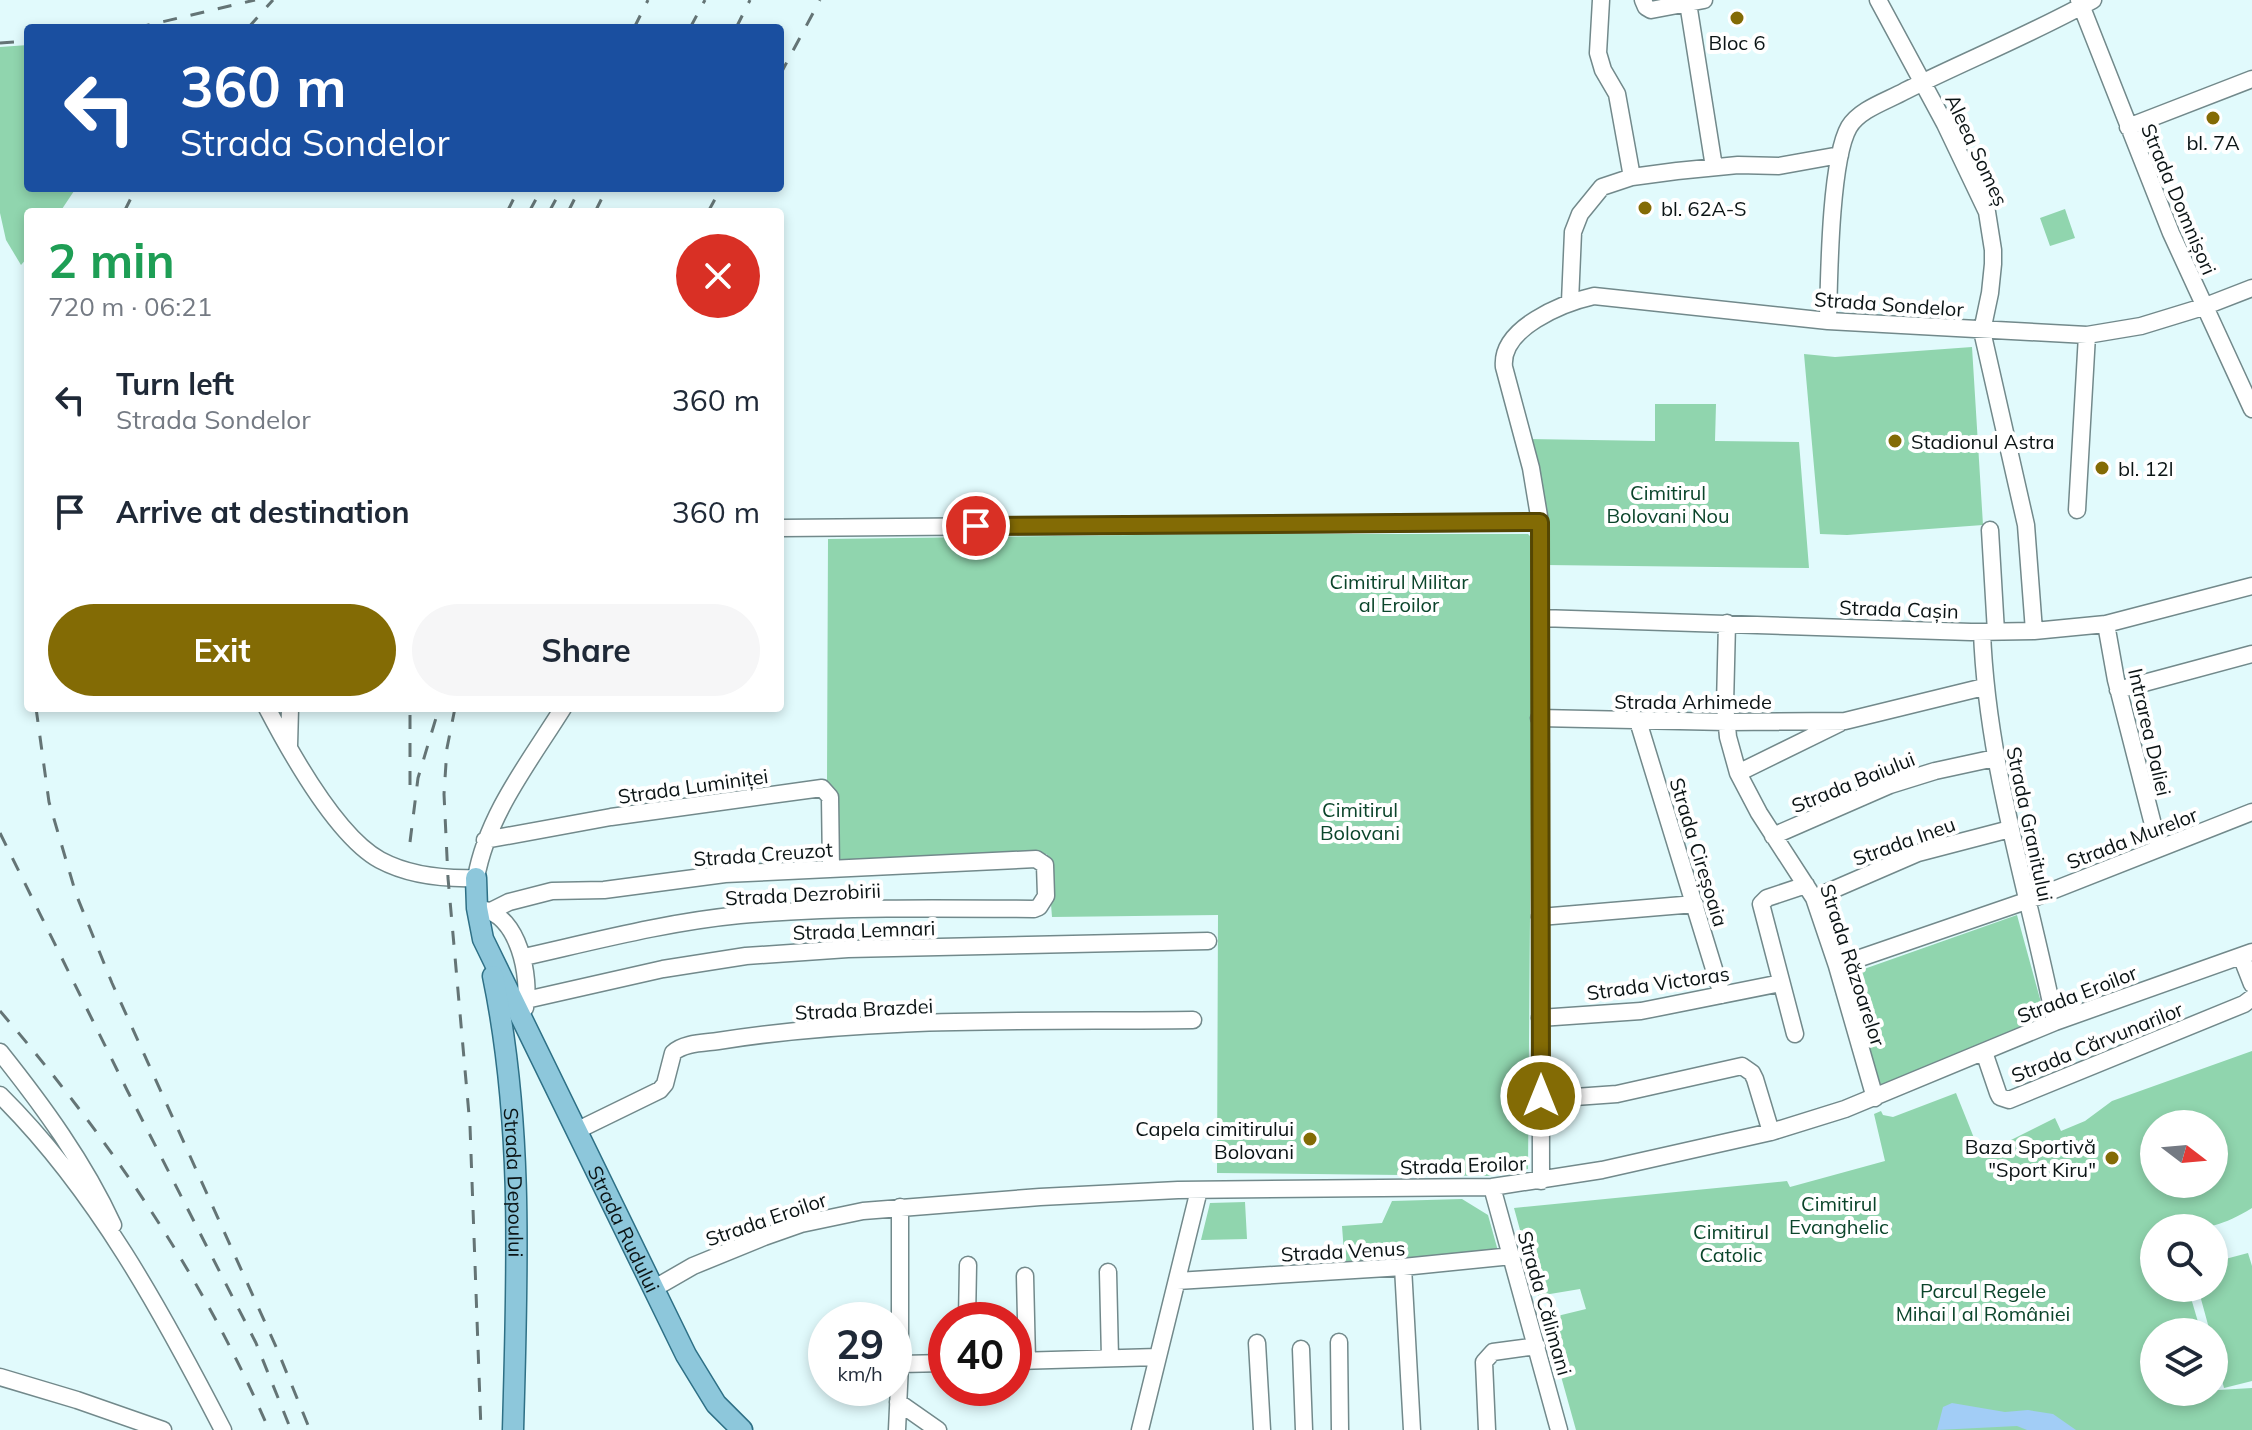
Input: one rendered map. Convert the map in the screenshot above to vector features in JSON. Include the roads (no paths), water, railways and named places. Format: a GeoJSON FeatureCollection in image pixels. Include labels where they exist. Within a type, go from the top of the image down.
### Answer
{"type":"FeatureCollection","features":[{"type":"Feature","properties":{"kind":"main road","name":"Strada Rudului"},"geometry":{"type":"LineString","coordinates":[[476,878],[484,910],[483,939],[524,1009],[542,1059],[653,1289],[709,1394],[742,1430]]}},
{"type":"Feature","properties":{"kind":"main road","name":"Strada Depoului"},"geometry":{"type":"LineString","coordinates":[[483,939],[498,999],[508,1062],[517,1195],[513,1430]]}},
{"type":"Feature","properties":{"kind":"main road"},"geometry":{"type":"LineString","coordinates":[[508,1062],[542,1059]]}},
{"type":"Feature","properties":{"kind":"street"},"geometry":{"type":"LineString","coordinates":[[1601,0],[1598,53],[1603,70],[1617,94],[1632,177]]}},
{"type":"Feature","properties":{"kind":"street"},"geometry":{"type":"LineString","coordinates":[[1643,0],[1651,10],[1696,1],[1714,167]]}},
{"type":"Feature","properties":{"kind":"street","name":"Aleea Someș"},"geometry":{"type":"LineString","coordinates":[[1878,0],[1945,124],[1987,212],[1993,264],[1982,331]]}},
{"type":"Feature","properties":{"kind":"street"},"geometry":{"type":"LineString","coordinates":[[1828,321],[1840,155],[1845,136],[1855,120],[2084,2]]}},
{"type":"Feature","properties":{"kind":"street","name":"Strada Domnișori"},"geometry":{"type":"LineString","coordinates":[[2084,2],[2128,127],[2203,307],[2252,409]]}},
{"type":"Feature","properties":{"kind":"street"},"geometry":{"type":"LineString","coordinates":[[2128,127],[2252,79]]}},
{"type":"Feature","properties":{"kind":"street"},"geometry":{"type":"LineString","coordinates":[[1570,302],[1573,232],[1580,214],[1602,187],[1632,177],[1714,167],[1779,166],[1840,155]]}},
{"type":"Feature","properties":{"kind":"street","name":"Strada Sondelor"},"geometry":{"type":"LineString","coordinates":[[1541,1181],[1540,522],[1531,468],[1503,357],[1507,345],[1541,318],[1570,302],[1594,296],[1828,321],[2087,335],[2125,330],[2203,307],[2252,288]]}},
{"type":"Feature","properties":{"kind":"street"},"geometry":{"type":"LineString","coordinates":[[1982,331],[2026,525],[2034,631]]}},
{"type":"Feature","properties":{"kind":"street"},"geometry":{"type":"LineString","coordinates":[[2077,510],[2087,335]]}},
{"type":"Feature","properties":{"kind":"street"},"geometry":{"type":"LineString","coordinates":[[784,528],[1540,522]]}},
{"type":"Feature","properties":{"kind":"street","name":"Strada Granitului"},"geometry":{"type":"LineString","coordinates":[[1990,530],[1989,632],[1984,687],[2010,829],[2055,1022]]}},
{"type":"Feature","properties":{"kind":"street","name":"Strada Cașin"},"geometry":{"type":"LineString","coordinates":[[1540,618],[2034,631],[2106,624],[2252,586]]}},
{"type":"Feature","properties":{"kind":"street","name":"Strada Răzoarelor"},"geometry":{"type":"LineString","coordinates":[[1727,623],[1727,722],[1738,773],[1773,836],[1810,891],[1837,966],[1875,1098]]}},
{"type":"Feature","properties":{"kind":"street","name":"Intrarea Daliei"},"geometry":{"type":"LineString","coordinates":[[2106,624],[2118,690],[2159,848]]}},
{"type":"Feature","properties":{"kind":"street"},"geometry":{"type":"LineString","coordinates":[[2118,690],[2252,654]]}},
{"type":"Feature","properties":{"kind":"street","name":"Strada Arhimede"},"geometry":{"type":"LineString","coordinates":[[1738,773],[1845,721],[1984,687]]}},
{"type":"Feature","properties":{"kind":"street"},"geometry":{"type":"LineString","coordinates":[[269,712],[332,812],[370,854],[410,871],[448,878],[476,878]]}},
{"type":"Feature","properties":{"kind":"street"},"geometry":{"type":"LineString","coordinates":[[289,748],[290,712]]}},
{"type":"Feature","properties":{"kind":"street","name":"Strada Rudului"},"geometry":{"type":"LineString","coordinates":[[476,878],[485,840],[499,812],[561,712]]}},
{"type":"Feature","properties":{"kind":"street","name":"Strada Arhimede"},"geometry":{"type":"LineString","coordinates":[[1539,718],[1845,721]]}},
{"type":"Feature","properties":{"kind":"street","name":"Strada Cireșoaia"},"geometry":{"type":"LineString","coordinates":[[1638,721],[1722,995]]}},
{"type":"Feature","properties":{"kind":"street","name":"Strada Baiului"},"geometry":{"type":"LineString","coordinates":[[1773,836],[1890,785],[1995,758]]}},
{"type":"Feature","properties":{"kind":"street","name":"Strada Luminiței"},"geometry":{"type":"LineString","coordinates":[[485,840],[611,817],[822,788],[830,797],[831,869]]}},
{"type":"Feature","properties":{"kind":"street","name":"Strada Murelor"},"geometry":{"type":"LineString","coordinates":[[1837,966],[2026,901],[2252,812]]}},
{"type":"Feature","properties":{"kind":"street","name":"Strada Ineu"},"geometry":{"type":"LineString","coordinates":[[1781,983],[1761,904],[1767,898],[1810,891],[1918,853],[2010,829]]}},
{"type":"Feature","properties":{"kind":"street","name":"Strada Creuzot"},"geometry":{"type":"LineString","coordinates":[[484,910],[562,890],[604,890],[725,874],[1041,861]]}},
{"type":"Feature","properties":{"kind":"street","name":"Strada Dezrobirii"},"geometry":{"type":"LineString","coordinates":[[524,957],[611,937],[737,915],[853,910],[1034,909],[1046,896],[1045,865],[1041,861]]}},
{"type":"Feature","properties":{"kind":"street"},"geometry":{"type":"LineString","coordinates":[[1540,917],[1695,904]]}},
{"type":"Feature","properties":{"kind":"street"},"geometry":{"type":"LineString","coordinates":[[484,910],[511,934],[524,957]]}},
{"type":"Feature","properties":{"kind":"street","name":"Strada Lemnari"},"geometry":{"type":"LineString","coordinates":[[524,1009],[636,974],[746,956],[848,949],[1208,941]]}},
{"type":"Feature","properties":{"kind":"street"},"geometry":{"type":"LineString","coordinates":[[2246,954],[2252,984]]}},
{"type":"Feature","properties":{"kind":"street","name":"Strada Eroilor"},"geometry":{"type":"LineString","coordinates":[[653,1289],[715,1257],[801,1224],[833,1216],[900,1207],[1199,1190],[1492,1187],[1541,1181],[1771,1132],[1875,1098],[2055,1022],[2246,954]]}},
{"type":"Feature","properties":{"kind":"street","name":"Strada Rudului"},"geometry":{"type":"LineString","coordinates":[[524,957],[527,970],[524,1009]]}},
{"type":"Feature","properties":{"kind":"street"},"geometry":{"type":"LineString","coordinates":[[1781,983],[1795,1034]]}},
{"type":"Feature","properties":{"kind":"street","name":"Strada Victoras"},"geometry":{"type":"LineString","coordinates":[[1540,1018],[1641,1011],[1781,983]]}},
{"type":"Feature","properties":{"kind":"street","name":"Strada Cărvunarilor"},"geometry":{"type":"LineString","coordinates":[[1984,1052],[2000,1097],[2009,1100],[2244,1004],[2252,998]]}},
{"type":"Feature","properties":{"kind":"street","name":"Strada Brazdei"},"geometry":{"type":"LineString","coordinates":[[578,1130],[660,1090],[665,1084],[673,1053],[683,1047],[739,1038],[862,1026],[1193,1020]]}},
{"type":"Feature","properties":{"kind":"street"},"geometry":{"type":"LineString","coordinates":[[0,1052],[43,1107],[99,1194],[133,1270]]}},
{"type":"Feature","properties":{"kind":"street"},"geometry":{"type":"LineString","coordinates":[[1541,1096],[1617,1094],[1742,1066],[1755,1079],[1771,1132]]}},
{"type":"Feature","properties":{"kind":"street"},"geometry":{"type":"LineString","coordinates":[[0,1095],[44,1140],[133,1270],[177,1342],[223,1430]]}},
{"type":"Feature","properties":{"kind":"street","name":"Strada Călimani"},"geometry":{"type":"LineString","coordinates":[[1492,1187],[1559,1430]]}},
{"type":"Feature","properties":{"kind":"street"},"geometry":{"type":"LineString","coordinates":[[1140,1430],[1199,1190]]}},
{"type":"Feature","properties":{"kind":"street"},"geometry":{"type":"LineString","coordinates":[[900,1207],[900,1302]]}},
{"type":"Feature","properties":{"kind":"street","name":"Strada Venus"},"geometry":{"type":"LineString","coordinates":[[1177,1281],[1403,1267],[1512,1256]]}},
{"type":"Feature","properties":{"kind":"street"},"geometry":{"type":"LineString","coordinates":[[967,1302],[968,1265]]}},
{"type":"Feature","properties":{"kind":"street"},"geometry":{"type":"LineString","coordinates":[[1403,1267],[1412,1430]]}},
{"type":"Feature","properties":{"kind":"street"},"geometry":{"type":"LineString","coordinates":[[1108,1272],[1110,1358]]}},
{"type":"Feature","properties":{"kind":"street"},"geometry":{"type":"LineString","coordinates":[[1023,1302],[1025,1276]]}},
{"type":"Feature","properties":{"kind":"street"},"geometry":{"type":"LineString","coordinates":[[1339,1342],[1340,1430]]}},
{"type":"Feature","properties":{"kind":"street"},"geometry":{"type":"LineString","coordinates":[[1257,1343],[1262,1430]]}},
{"type":"Feature","properties":{"kind":"street"},"geometry":{"type":"LineString","coordinates":[[1487,1430],[1484,1362],[1487,1356],[1493,1352],[1537,1346]]}},
{"type":"Feature","properties":{"kind":"street"},"geometry":{"type":"LineString","coordinates":[[1301,1349],[1304,1430]]}},
{"type":"Feature","properties":{"kind":"street"},"geometry":{"type":"LineString","coordinates":[[1032,1361],[1158,1357]]}},
{"type":"Feature","properties":{"kind":"street"},"geometry":{"type":"LineString","coordinates":[[0,1377],[163,1430]]}},
{"type":"Feature","properties":{"kind":"street"},"geometry":{"type":"LineString","coordinates":[[897,1430],[898,1406]]}},
{"type":"Feature","properties":{"kind":"street"},"geometry":{"type":"LineString","coordinates":[[904,1406],[938,1430]]}},
{"type":"Feature","properties":{"kind":"water"},"geometry":{"type":"Polygon","coordinates":[[[1952,1403],[2005,1412],[2028,1410],[2053,1414],[2076,1430],[2027,1430],[2017,1426],[1937,1430],[1943,1407],[1952,1403]]]}},
{"type":"Feature","properties":{"kind":"railway"},"geometry":{"type":"LineString","coordinates":[[153,24],[255,0]]}},
{"type":"Feature","properties":{"kind":"railway"},"geometry":{"type":"LineString","coordinates":[[252,24],[273,0]]}},
{"type":"Feature","properties":{"kind":"railway"},"geometry":{"type":"LineString","coordinates":[[636,24],[648,0]]}},
{"type":"Feature","properties":{"kind":"railway"},"geometry":{"type":"LineString","coordinates":[[692,24],[705,0]]}},
{"type":"Feature","properties":{"kind":"railway"},"geometry":{"type":"LineString","coordinates":[[738,24],[750,0]]}},
{"type":"Feature","properties":{"kind":"railway"},"geometry":{"type":"LineString","coordinates":[[784,68],[820,0]]}},
{"type":"Feature","properties":{"kind":"railway"},"geometry":{"type":"LineString","coordinates":[[0,43],[24,41]]}},
{"type":"Feature","properties":{"kind":"railway"},"geometry":{"type":"LineString","coordinates":[[126,208],[134,192]]}},
{"type":"Feature","properties":{"kind":"railway"},"geometry":{"type":"LineString","coordinates":[[509,208],[517,192]]}},
{"type":"Feature","properties":{"kind":"railway"},"geometry":{"type":"LineString","coordinates":[[531,208],[540,192]]}},
{"type":"Feature","properties":{"kind":"railway"},"geometry":{"type":"LineString","coordinates":[[551,208],[560,192]]}},
{"type":"Feature","properties":{"kind":"railway"},"geometry":{"type":"LineString","coordinates":[[570,208],[578,192]]}},
{"type":"Feature","properties":{"kind":"railway"},"geometry":{"type":"LineString","coordinates":[[597,208],[605,192]]}},
{"type":"Feature","properties":{"kind":"railway"},"geometry":{"type":"LineString","coordinates":[[710,208],[719,192]]}},
{"type":"Feature","properties":{"kind":"railway"},"geometry":{"type":"LineString","coordinates":[[37,712],[49,802],[76,894],[112,983],[277,1349],[310,1430]]}},
{"type":"Feature","properties":{"kind":"railway"},"geometry":{"type":"LineString","coordinates":[[410,712],[410,785]]}},
{"type":"Feature","properties":{"kind":"railway"},"geometry":{"type":"LineString","coordinates":[[410,842],[418,778],[438,712]]}},
{"type":"Feature","properties":{"kind":"railway"},"geometry":{"type":"LineString","coordinates":[[454,712],[447,748],[444,794],[448,878],[470,1126],[481,1430]]}},
{"type":"Feature","properties":{"kind":"railway"},"geometry":{"type":"LineString","coordinates":[[0,833],[256,1343],[291,1430]]}},
{"type":"Feature","properties":{"kind":"railway"},"geometry":{"type":"LineString","coordinates":[[0,1011],[79,1108],[151,1210],[214,1317],[269,1430]]}},
{"type":"Feature","properties":{"kind":"place","name":"Bloc 6"},"geometry":{"type":"Point","coordinates":[1737,18]}},
{"type":"Feature","properties":{"kind":"place","name":"bl. 7A"},"geometry":{"type":"Point","coordinates":[2213,118]}},
{"type":"Feature","properties":{"kind":"place","name":"bl. 62A-S"},"geometry":{"type":"Point","coordinates":[1645,208]}},
{"type":"Feature","properties":{"kind":"place","name":"Stadionul Astra"},"geometry":{"type":"Point","coordinates":[1895,441]}},
{"type":"Feature","properties":{"kind":"place","name":"bl. 12I"},"geometry":{"type":"Point","coordinates":[2102,468]}},
{"type":"Feature","properties":{"kind":"place","name":"Capela cimitirului Bolovani"},"geometry":{"type":"Point","coordinates":[1310,1139]}},
{"type":"Feature","properties":{"kind":"place","name":"Baza Sportivă \"Sport Kiru\""},"geometry":{"type":"Point","coordinates":[2112,1158]}},
{"type":"Feature","properties":{"kind":"park label","name":"Cimitirul Bolovani Nou"},"geometry":{"type":"Point","coordinates":[1668,504]}},
{"type":"Feature","properties":{"kind":"park label","name":"Cimitirul Militar al Eroilor"},"geometry":{"type":"Point","coordinates":[1399,592]}},
{"type":"Feature","properties":{"kind":"park label","name":"Cimitirul Bolovani"},"geometry":{"type":"Point","coordinates":[1360,820]}},
{"type":"Feature","properties":{"kind":"park label","name":"Cimitirul Evanghelic"},"geometry":{"type":"Point","coordinates":[1839,1214]}},
{"type":"Feature","properties":{"kind":"park label","name":"Cimitirul Catolic"},"geometry":{"type":"Point","coordinates":[1731,1242]}},
{"type":"Feature","properties":{"kind":"park label","name":"Parcul Regele Mihai I al României"},"geometry":{"type":"Point","coordinates":[1983,1302]}}]}
